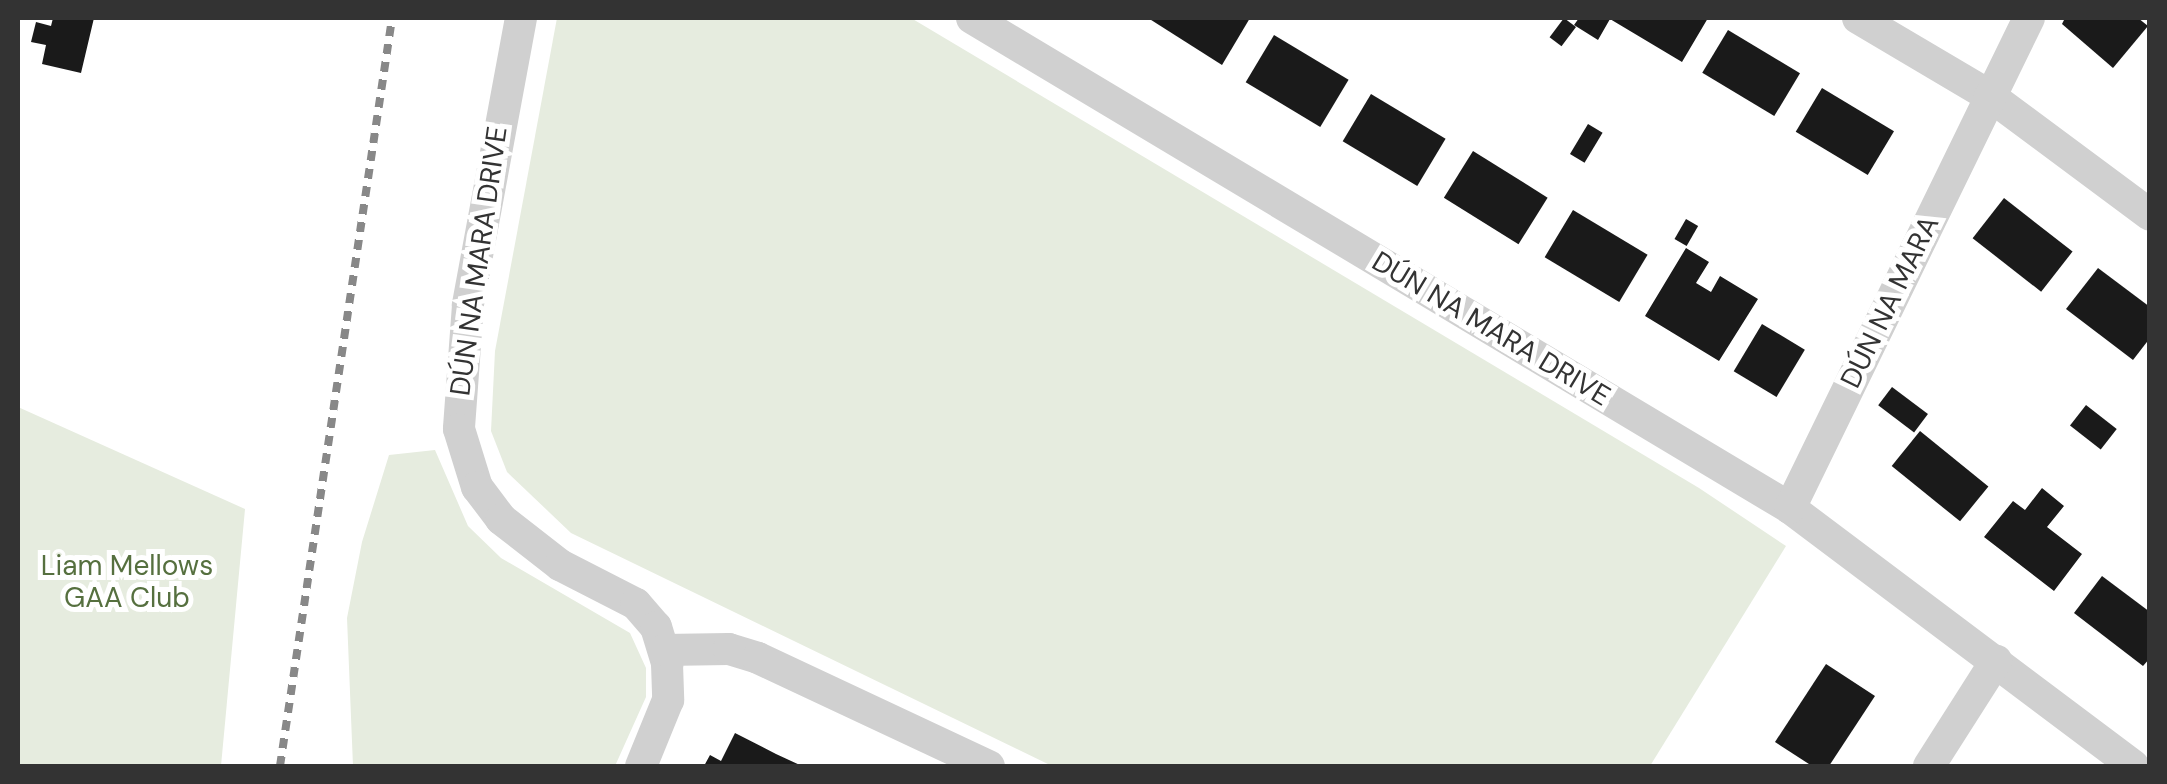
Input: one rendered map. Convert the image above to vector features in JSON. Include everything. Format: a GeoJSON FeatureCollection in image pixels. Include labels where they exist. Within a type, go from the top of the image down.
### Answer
{"type":"FeatureCollection","features":[{"type":"Feature","properties":{"kind":"street","name":"DÚN NA MARA DRIVE"},"geometry":{"type":"LineString","coordinates":[[521,18],[459,367],[465,459],[502,519],[560,565],[643,609],[664,650]]}},
{"type":"Feature","properties":{"kind":"street","name":"DÚN NA MARA DRIVE"},"geometry":{"type":"LineString","coordinates":[[972,18],[1790,508],[2133,766]]}},
{"type":"Feature","properties":{"kind":"street"},"geometry":{"type":"LineString","coordinates":[[1858,18],[1990,96],[2150,215]]}},
{"type":"Feature","properties":{"kind":"street","name":"DÚN NA MARA"},"geometry":{"type":"LineString","coordinates":[[1790,508],[2029,18]]}},
{"type":"Feature","properties":{"kind":"street"},"geometry":{"type":"LineString","coordinates":[[641,766],[665,714],[664,650],[730,650],[758,658],[988,766]]}},
{"type":"Feature","properties":{"kind":"street"},"geometry":{"type":"LineString","coordinates":[[1929,766],[1996,661]]}},
{"type":"Feature","properties":{"kind":"green space"},"geometry":{"type":"Polygon","coordinates":[[[557,18],[911,18],[1699,488],[1786,546],[1650,766],[1052,766],[571,533],[507,472],[491,431],[495,351],[557,18]]]}},
{"type":"Feature","properties":{"kind":"green space","name":"Liam Mellows GAA Club"},"geometry":{"type":"Polygon","coordinates":[[[18,407],[245,509],[221,766],[18,766],[18,407]]]}},
{"type":"Feature","properties":{"kind":"green space"},"geometry":{"type":"Polygon","coordinates":[[[435,450],[468,526],[501,558],[630,633],[646,668],[646,697],[615,766],[353,766],[347,618],[362,542],[389,455],[435,450]]]}},
{"type":"Feature","properties":{"kind":"building"},"geometry":{"type":"Polygon","coordinates":[[[53,18],[94,18],[81,73],[42,64],[46,45],[31,42],[36,22],[51,26],[53,18]]]}},
{"type":"Feature","properties":{"kind":"building"},"geometry":{"type":"Polygon","coordinates":[[[1148,18],[1250,18],[1222,65],[1148,18]]]}},
{"type":"Feature","properties":{"kind":"building"},"geometry":{"type":"Polygon","coordinates":[[[1564,18],[1576,27],[1562,46],[1550,37],[1564,18]]]}},
{"type":"Feature","properties":{"kind":"building"},"geometry":{"type":"Polygon","coordinates":[[[1579,18],[1708,18],[1682,62],[1610,19],[1598,40],[1574,25],[1579,18]]]}},
{"type":"Feature","properties":{"kind":"building"},"geometry":{"type":"Polygon","coordinates":[[[2065,18],[2138,18],[2148,26],[2113,68],[2062,24],[2065,18]]]}},
{"type":"Feature","properties":{"kind":"building"},"geometry":{"type":"Polygon","coordinates":[[[1728,30],[1800,73],[1774,116],[1702,73],[1728,30]]]}},
{"type":"Feature","properties":{"kind":"building"},"geometry":{"type":"Polygon","coordinates":[[[1274,35],[1349,80],[1320,127],[1246,82],[1274,35]]]}},
{"type":"Feature","properties":{"kind":"building"},"geometry":{"type":"Polygon","coordinates":[[[1822,88],[1894,131],[1868,175],[1796,132],[1822,88]]]}},
{"type":"Feature","properties":{"kind":"building"},"geometry":{"type":"Polygon","coordinates":[[[1371,94],[1446,139],[1417,186],[1343,141],[1371,94]]]}},
{"type":"Feature","properties":{"kind":"building"},"geometry":{"type":"Polygon","coordinates":[[[1588,124],[1603,133],[1585,163],[1570,154],[1588,124]]]}},
{"type":"Feature","properties":{"kind":"building"},"geometry":{"type":"Polygon","coordinates":[[[1473,151],[1548,198],[1518,244],[1444,198],[1473,151]]]}},
{"type":"Feature","properties":{"kind":"building"},"geometry":{"type":"Polygon","coordinates":[[[2004,198],[2073,252],[2041,292],[1973,238],[2004,198]]]}},
{"type":"Feature","properties":{"kind":"building"},"geometry":{"type":"Polygon","coordinates":[[[1573,210],[1648,255],[1619,302],[1545,257],[1573,210]]]}},
{"type":"Feature","properties":{"kind":"building"},"geometry":{"type":"Polygon","coordinates":[[[1686,219],[1698,226],[1687,246],[1674,239],[1686,219]]]}},
{"type":"Feature","properties":{"kind":"building"},"geometry":{"type":"Polygon","coordinates":[[[1686,248],[1709,262],[1696,283],[1711,292],[1720,276],[1758,299],[1719,361],[1645,316],[1686,248]]]}},
{"type":"Feature","properties":{"kind":"building"},"geometry":{"type":"Polygon","coordinates":[[[2098,268],[2150,307],[2150,338],[2133,360],[2066,309],[2098,268]]]}},
{"type":"Feature","properties":{"kind":"building"},"geometry":{"type":"Polygon","coordinates":[[[1762,324],[1805,350],[1777,397],[1734,371],[1762,324]]]}},
{"type":"Feature","properties":{"kind":"building"},"geometry":{"type":"Polygon","coordinates":[[[1892,387],[1928,414],[1914,432],[1878,405],[1892,387]]]}},
{"type":"Feature","properties":{"kind":"building"},"geometry":{"type":"Polygon","coordinates":[[[2086,405],[2117,429],[2101,449],[2070,425],[2086,405]]]}},
{"type":"Feature","properties":{"kind":"building"},"geometry":{"type":"Polygon","coordinates":[[[1920,431],[1988,486],[1960,521],[1892,466],[1920,431]]]}},
{"type":"Feature","properties":{"kind":"building"},"geometry":{"type":"Polygon","coordinates":[[[2042,488],[2064,506],[2047,527],[2082,554],[2054,591],[1984,537],[2013,501],[2025,510],[2042,488]]]}},
{"type":"Feature","properties":{"kind":"building"},"geometry":{"type":"Polygon","coordinates":[[[2102,576],[2150,612],[2150,658],[2143,666],[2074,613],[2102,576]]]}},
{"type":"Feature","properties":{"kind":"building"},"geometry":{"type":"Polygon","coordinates":[[[1826,664],[1875,696],[1829,766],[1812,766],[1775,742],[1826,664]]]}},
{"type":"Feature","properties":{"kind":"building"},"geometry":{"type":"Polygon","coordinates":[[[735,733],[802,766],[704,766],[710,755],[721,761],[735,733]]]}},
{"type":"Feature","properties":{"kind":"railway"},"geometry":{"type":"LineString","coordinates":[[280,766],[392,18]]}}]}
